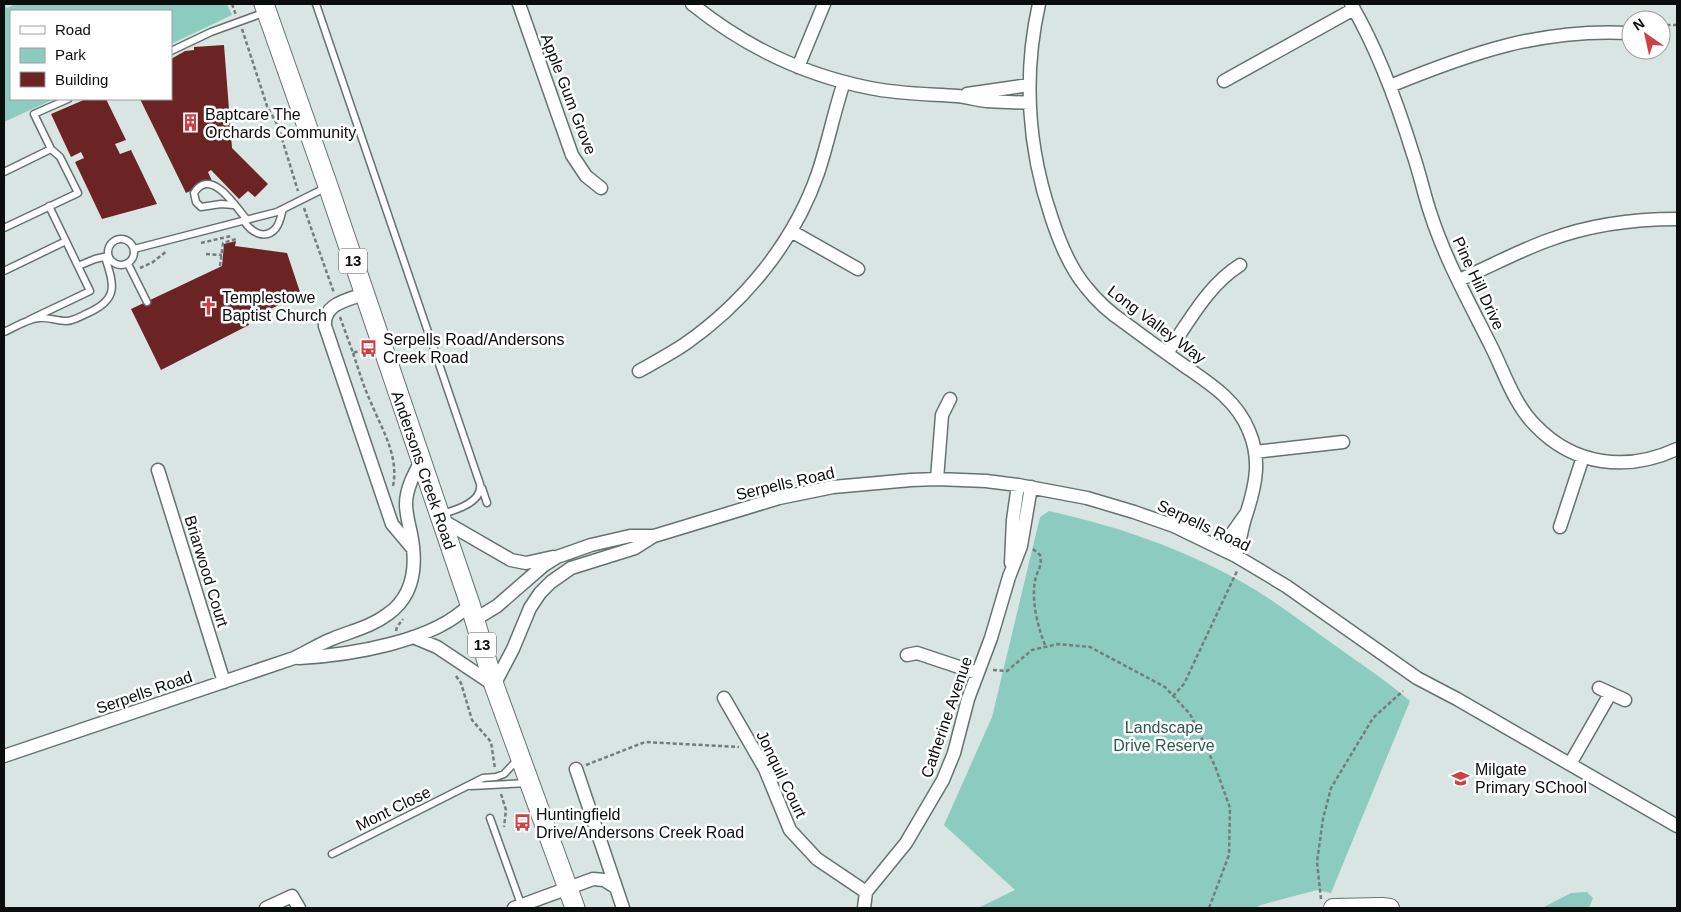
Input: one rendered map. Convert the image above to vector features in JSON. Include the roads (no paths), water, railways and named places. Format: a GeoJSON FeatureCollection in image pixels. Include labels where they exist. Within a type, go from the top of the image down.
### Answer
{"type":"FeatureCollection","features":[{"type":"Feature","properties":{"kind":"main road","name":"Andersons Creek Road"},"geometry":{"type":"LineString","coordinates":[[265,8],[328,186],[472,612],[494,685],[575,908]]}},
{"type":"Feature","properties":{"kind":"street","name":"Apple Gum Grove"},"geometry":{"type":"LineString","coordinates":[[519,4],[572,155],[586,176],[601,188]]}},
{"type":"Feature","properties":{"kind":"street"},"geometry":{"type":"LineString","coordinates":[[692,4],[748,42],[774,56],[798,67],[844,82],[896,92],[960,96],[986,101],[1029,102]]}},
{"type":"Feature","properties":{"kind":"street"},"geometry":{"type":"LineString","coordinates":[[798,67],[824,4]]}},
{"type":"Feature","properties":{"kind":"street","name":"Long Valley Way"},"geometry":{"type":"LineString","coordinates":[[1039,4],[1035,21],[1029,102],[1039,178],[1055,228],[1065,254],[1085,286],[1098,300],[1118,318],[1216,388],[1231,402],[1245,422],[1256,452],[1256,476],[1239,558]]}},
{"type":"Feature","properties":{"kind":"street"},"geometry":{"type":"LineString","coordinates":[[1224,81],[1352,6]]}},
{"type":"Feature","properties":{"kind":"street","name":"Pine Hill Drive"},"geometry":{"type":"LineString","coordinates":[[1352,6],[1390,86],[1411,147],[1431,215],[1458,280],[1527,417],[1556,443],[1583,457],[1612,463],[1628,462],[1654,458],[1677,449]]}},
{"type":"Feature","properties":{"kind":"street"},"geometry":{"type":"LineString","coordinates":[[1390,86],[1461,59],[1512,43],[1599,32],[1621,33]]}},
{"type":"Feature","properties":{"kind":"street"},"geometry":{"type":"LineString","coordinates":[[639,371],[683,345],[731,307],[766,267],[791,231],[806,202],[817,174],[844,82]]}},
{"type":"Feature","properties":{"kind":"street"},"geometry":{"type":"LineString","coordinates":[[960,96],[986,90],[1029,85]]}},
{"type":"Feature","properties":{"kind":"street"},"geometry":{"type":"LineString","coordinates":[[1458,280],[1530,248],[1575,232],[1621,223],[1677,219]]}},
{"type":"Feature","properties":{"kind":"street"},"geometry":{"type":"LineString","coordinates":[[791,231],[858,269]]}},
{"type":"Feature","properties":{"kind":"street"},"geometry":{"type":"LineString","coordinates":[[1167,353],[1210,291],[1221,279],[1240,265]]}},
{"type":"Feature","properties":{"kind":"street"},"geometry":{"type":"LineString","coordinates":[[364,294],[331,308],[326,315],[325,324],[385,504],[394,526],[414,551]]}},
{"type":"Feature","properties":{"kind":"street"},"geometry":{"type":"LineString","coordinates":[[938,479],[942,415],[950,399]]}},
{"type":"Feature","properties":{"kind":"street"},"geometry":{"type":"LineString","coordinates":[[1256,452],[1343,442]]}},
{"type":"Feature","properties":{"kind":"street"},"geometry":{"type":"LineString","coordinates":[[1560,527],[1583,457]]}},
{"type":"Feature","properties":{"kind":"street","name":"Serpells Road"},"geometry":{"type":"LineString","coordinates":[[4,756],[294,658],[324,642],[373,624],[391,612],[405,597],[410,587],[414,551],[406,512],[406,499],[411,481],[421,461]]}},
{"type":"Feature","properties":{"kind":"street","name":"Briarwood Court"},"geometry":{"type":"LineString","coordinates":[[158,470],[224,682]]}},
{"type":"Feature","properties":{"kind":"street","name":"Serpells Road"},"geometry":{"type":"LineString","coordinates":[[494,685],[513,649],[530,608],[537,598],[559,576],[572,568],[635,548],[654,536],[755,505],[805,492],[859,484],[938,479],[986,481],[1031,487],[1087,498],[1174,526],[1221,548],[1286,586],[1417,678],[1677,826]]}},
{"type":"Feature","properties":{"kind":"street","name":"Catherine Avenue"},"geometry":{"type":"LineString","coordinates":[[1009,577],[1018,485]]}},
{"type":"Feature","properties":{"kind":"street","name":"Catherine Avenue"},"geometry":{"type":"LineString","coordinates":[[866,892],[906,843],[943,780],[954,753],[968,699],[991,638],[1009,577],[1021,546],[1031,487]]}},
{"type":"Feature","properties":{"kind":"street","name":"Long Valley Way"},"geometry":{"type":"LineString","coordinates":[[1221,548],[1247,513]]}},
{"type":"Feature","properties":{"kind":"street","name":"Serpells Road"},"geometry":{"type":"LineString","coordinates":[[439,517],[501,555],[515,561],[530,562],[630,536],[654,536]]}},
{"type":"Feature","properties":{"kind":"street"},"geometry":{"type":"LineString","coordinates":[[583,548],[588,562]]}},
{"type":"Feature","properties":{"kind":"street","name":"Serpells Road"},"geometry":{"type":"LineString","coordinates":[[294,658],[348,654],[413,637],[460,614],[497,606],[549,562],[567,553]]}},
{"type":"Feature","properties":{"kind":"street"},"geometry":{"type":"LineString","coordinates":[[413,637],[437,647],[494,685]]}},
{"type":"Feature","properties":{"kind":"street"},"geometry":{"type":"LineString","coordinates":[[907,655],[918,653],[978,672]]}},
{"type":"Feature","properties":{"kind":"street"},"geometry":{"type":"LineString","coordinates":[[1598,688],[1625,700]]}},
{"type":"Feature","properties":{"kind":"street"},"geometry":{"type":"LineString","coordinates":[[1570,764],[1610,694]]}},
{"type":"Feature","properties":{"kind":"street","name":"Jonquil Court"},"geometry":{"type":"LineString","coordinates":[[724,698],[765,769],[790,830],[817,860],[866,892]]}},
{"type":"Feature","properties":{"kind":"street"},"geometry":{"type":"LineString","coordinates":[[576,769],[623,908]]}},
{"type":"Feature","properties":{"kind":"street"},"geometry":{"type":"LineString","coordinates":[[519,907],[589,880],[604,880],[615,887]]}},
{"type":"Feature","properties":{"kind":"street"},"geometry":{"type":"LineString","coordinates":[[864,908],[866,892]]}},
{"type":"Feature","properties":{"kind":"street"},"geometry":{"type":"LineString","coordinates":[[266,908],[292,896],[299,908]]}},
{"type":"Feature","properties":{"kind":"street"},"geometry":{"type":"LineString","coordinates":[[1327,904],[1390,908]]}},
{"type":"Feature","properties":{"kind":"lane"},"geometry":{"type":"LineString","coordinates":[[316,4],[487,503]]}},
{"type":"Feature","properties":{"kind":"lane"},"geometry":{"type":"LineString","coordinates":[[172,51],[265,8]]}},
{"type":"Feature","properties":{"kind":"lane"},"geometry":{"type":"LineString","coordinates":[[4,228],[78,193],[60,157],[51,149],[34,114],[66,100]]}},
{"type":"Feature","properties":{"kind":"lane"},"geometry":{"type":"LineString","coordinates":[[4,172],[51,149]]}},
{"type":"Feature","properties":{"kind":"lane"},"geometry":{"type":"LineString","coordinates":[[234,205],[221,204],[201,207],[196,202],[194,193],[198,187],[210,183],[219,188],[234,205],[246,220],[253,232],[260,234],[268,233],[277,227],[283,209]]}},
{"type":"Feature","properties":{"kind":"lane"},"geometry":{"type":"LineString","coordinates":[[134,249],[283,209],[328,186]]}},
{"type":"Feature","properties":{"kind":"lane"},"geometry":{"type":"LineString","coordinates":[[4,332],[90,291],[49,206]]}},
{"type":"Feature","properties":{"kind":"lane"},"geometry":{"type":"LineString","coordinates":[[29,320],[43,318],[69,321],[102,305],[110,295],[112,287],[107,256],[110,246],[118,238],[127,240],[134,249],[134,257],[128,264],[118,265],[107,256]]}},
{"type":"Feature","properties":{"kind":"lane"},"geometry":{"type":"LineString","coordinates":[[4,271],[66,241]]}},
{"type":"Feature","properties":{"kind":"lane"},"geometry":{"type":"LineString","coordinates":[[78,266],[107,256]]}},
{"type":"Feature","properties":{"kind":"lane"},"geometry":{"type":"LineString","coordinates":[[128,264],[147,302]]}},
{"type":"Feature","properties":{"kind":"lane"},"geometry":{"type":"LineString","coordinates":[[439,517],[477,497],[480,493],[480,484]]}},
{"type":"Feature","properties":{"kind":"lane","name":"Mont Close"},"geometry":{"type":"LineString","coordinates":[[332,854],[485,778],[504,774],[521,756]]}},
{"type":"Feature","properties":{"kind":"lane","name":"Mont Close"},"geometry":{"type":"LineString","coordinates":[[467,787],[530,783]]}},
{"type":"Feature","properties":{"kind":"lane"},"geometry":{"type":"LineString","coordinates":[[490,818],[519,907]]}},
{"type":"Feature","properties":{"kind":"place","name":"Baptcare The Orchards Community"},"geometry":{"type":"Point","coordinates":[191,123]}},
{"type":"Feature","properties":{"kind":"place","name":"Templestowe Baptist Church"},"geometry":{"type":"Point","coordinates":[208,306]}},
{"type":"Feature","properties":{"kind":"place","name":"Serpells Road/Andersons Creek Road"},"geometry":{"type":"Point","coordinates":[369,348]}},
{"type":"Feature","properties":{"kind":"place","name":"Milgate Primary SChool"},"geometry":{"type":"Point","coordinates":[1461,778]}},
{"type":"Feature","properties":{"kind":"place","name":"Huntingfield Drive/Andersons Creek Road"},"geometry":{"type":"Point","coordinates":[522,823]}},
{"type":"Feature","properties":{"kind":"park label","name":"Landscape Drive Reserve"},"geometry":{"type":"Point","coordinates":[1164,736]}}]}
